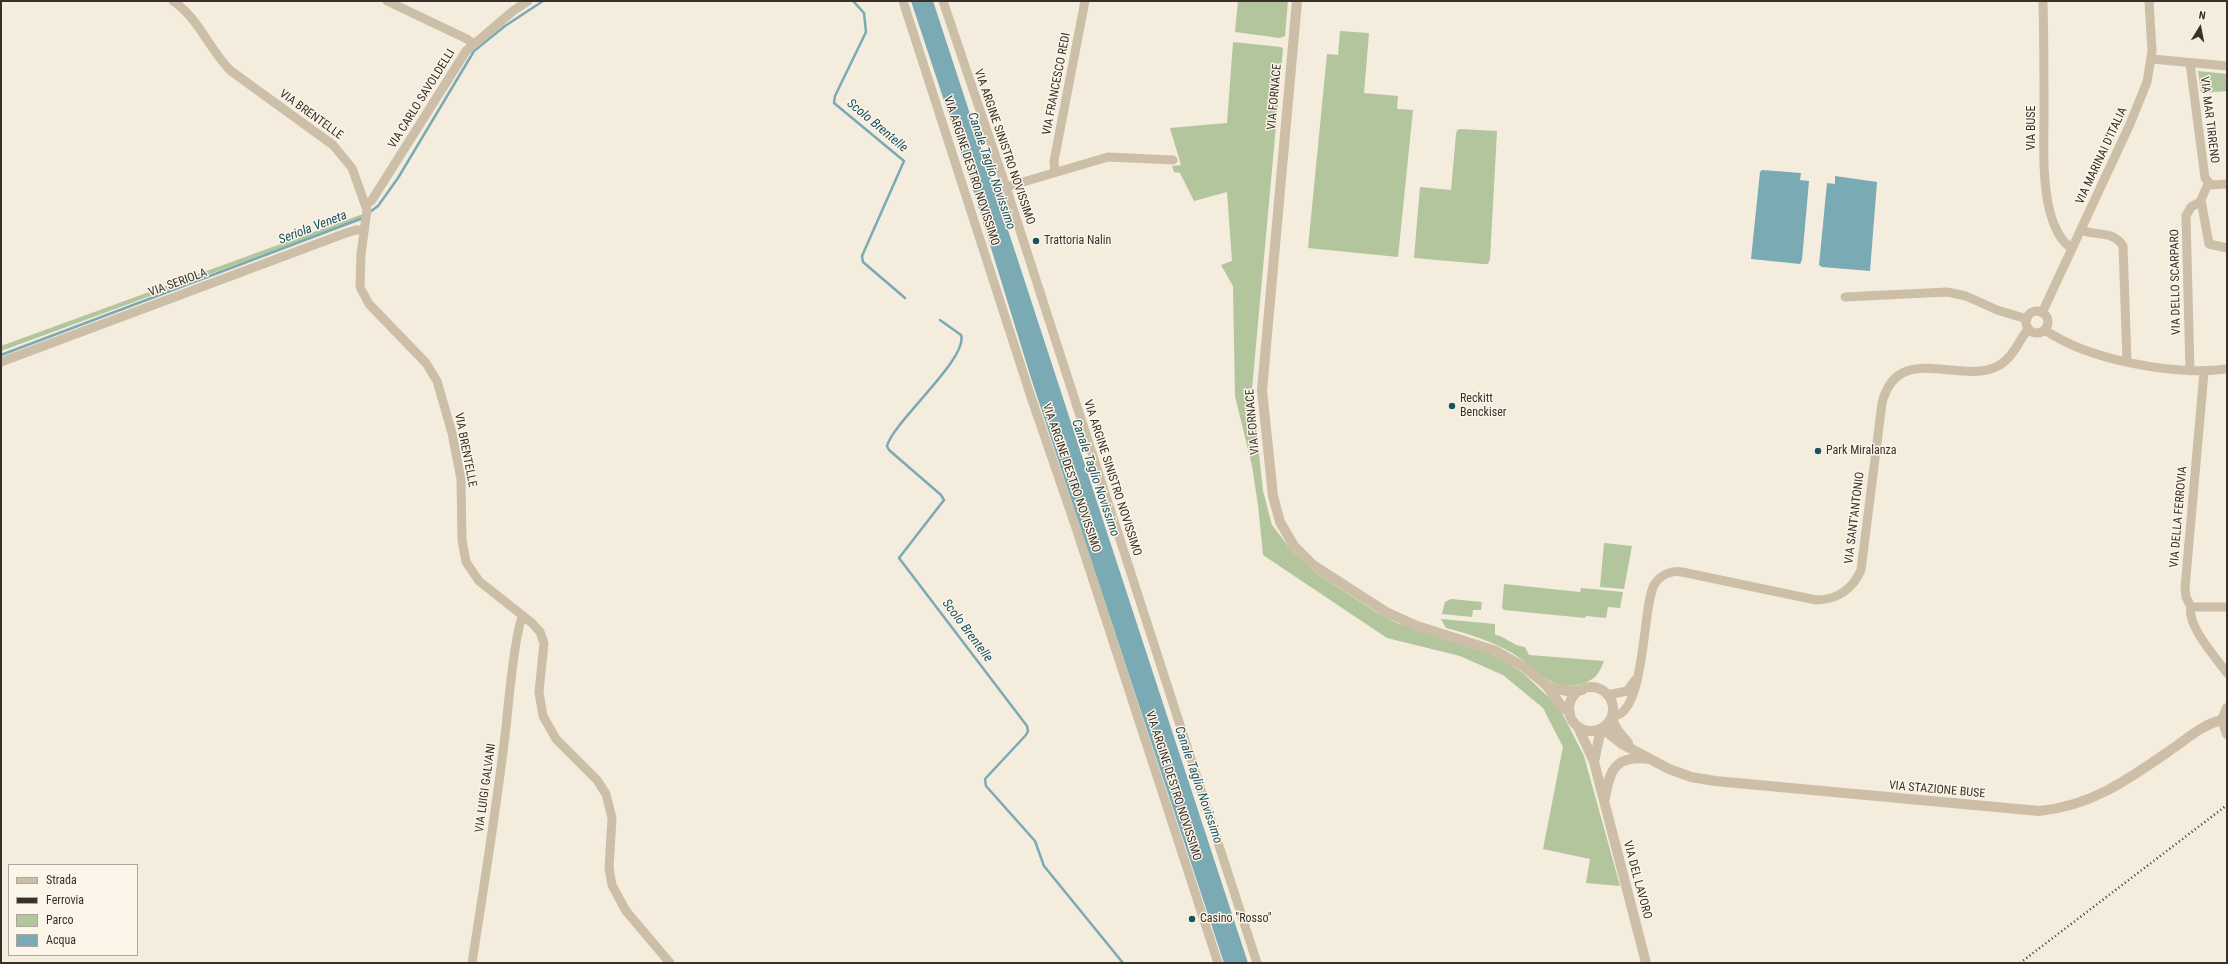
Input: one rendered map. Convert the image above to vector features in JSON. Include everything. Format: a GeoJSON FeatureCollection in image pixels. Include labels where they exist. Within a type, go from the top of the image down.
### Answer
{"type":"FeatureCollection","features":[{"type":"Feature","properties":{"kind":"street","name":"VIA BRENTELLE"},"geometry":{"type":"LineString","coordinates":[[173,1],[194,21],[219,59],[231,71],[325,138],[341,152],[352,168],[366,207],[367,219],[364,230],[359,278],[364,296],[426,363],[434,375],[452,433],[461,479],[462,540],[466,562],[479,581],[536,626],[543,639],[539,692],[541,707],[546,724],[556,739],[596,780],[609,801],[612,818],[609,868],[615,893],[626,911],[670,963]]}},
{"type":"Feature","properties":{"kind":"street"},"geometry":{"type":"LineString","coordinates":[[387,1],[473,44]]}},
{"type":"Feature","properties":{"kind":"street"},"geometry":{"type":"LineString","coordinates":[[513,1],[513,11]]}},
{"type":"Feature","properties":{"kind":"street","name":"VIA CARLO SAVOLDELLI"},"geometry":{"type":"LineString","coordinates":[[366,207],[372,200],[454,67],[473,44],[513,11],[528,1]]}},
{"type":"Feature","properties":{"kind":"street","name":"VIA ARGINE DESTRO NOVISSIMO"},"geometry":{"type":"LineString","coordinates":[[904,1],[1030,397],[1075,525],[1218,963]]}},
{"type":"Feature","properties":{"kind":"street","name":"VIA ARGINE SINISTRO NOVISSIMO"},"geometry":{"type":"LineString","coordinates":[[943,1],[1006,187],[1257,963]]}},
{"type":"Feature","properties":{"kind":"street","name":"VIA FRANCESCO REDI"},"geometry":{"type":"LineString","coordinates":[[1055,172],[1055,153],[1086,1]]}},
{"type":"Feature","properties":{"kind":"street","name":"VIA FORNACE"},"geometry":{"type":"LineString","coordinates":[[1297,1],[1262,384],[1273,496],[1277,514],[1289,538],[1306,559],[1386,612],[1417,626],[1496,651],[1524,667],[1546,685],[1563,708],[1570,712]]}},
{"type":"Feature","properties":{"kind":"street","name":"VIA BUSE"},"geometry":{"type":"LineString","coordinates":[[2043,1],[2044,147],[2048,195],[2050,212],[2058,233],[2065,243],[2072,248]]}},
{"type":"Feature","properties":{"kind":"street","name":"VIA MARINAI D'ITALIA"},"geometry":{"type":"LineString","coordinates":[[2042,313],[2143,94],[2152,59],[2149,1]]}},
{"type":"Feature","properties":{"kind":"street","name":"VIA MAR TIRRENO"},"geometry":{"type":"LineString","coordinates":[[2152,59],[2227,66]]}},
{"type":"Feature","properties":{"kind":"street","name":"VIA MAR TIRRENO"},"geometry":{"type":"LineString","coordinates":[[2190,63],[2203,172],[2208,184]]}},
{"type":"Feature","properties":{"kind":"street"},"geometry":{"type":"LineString","coordinates":[[1006,187],[1108,156],[1173,160]]}},
{"type":"Feature","properties":{"kind":"street"},"geometry":{"type":"LineString","coordinates":[[2208,184],[2227,184]]}},
{"type":"Feature","properties":{"kind":"street","name":"VIA DELLO SCARPARO"},"geometry":{"type":"LineString","coordinates":[[2190,371],[2186,216],[2191,207],[2201,200],[2203,192],[2208,184]]}},
{"type":"Feature","properties":{"kind":"street"},"geometry":{"type":"LineString","coordinates":[[2201,200],[2209,244],[2227,248]]}},
{"type":"Feature","properties":{"kind":"street","name":"VIA SERIOLA"},"geometry":{"type":"LineString","coordinates":[[1,362],[346,232],[364,230]]}},
{"type":"Feature","properties":{"kind":"street"},"geometry":{"type":"LineString","coordinates":[[2081,230],[2090,234],[2113,236],[2124,247],[2127,361]]}},
{"type":"Feature","properties":{"kind":"street"},"geometry":{"type":"LineString","coordinates":[[1845,297],[1947,292],[1966,296],[1997,310],[2026,319]]}},
{"type":"Feature","properties":{"kind":"street"},"geometry":{"type":"LineString","coordinates":[[2026,319],[2032,313],[2042,313],[2047,319],[2045,330]]}},
{"type":"Feature","properties":{"kind":"street"},"geometry":{"type":"LineString","coordinates":[[2026,319],[2028,329],[2036,333],[2045,330]]}},
{"type":"Feature","properties":{"kind":"street","name":"VIA SANT'ANTONIO"},"geometry":{"type":"LineString","coordinates":[[1612,717],[1616,716],[1629,704],[1636,690],[1652,590],[1657,580],[1665,574],[1682,572],[1816,600],[1833,598],[1848,589],[1856,580],[1861,570],[1882,403],[1889,387],[1902,374],[1918,368],[1976,371],[1993,369],[2011,356],[2028,329]]}},
{"type":"Feature","properties":{"kind":"street"},"geometry":{"type":"LineString","coordinates":[[2045,330],[2058,339],[2086,350],[2127,361],[2190,371],[2204,372],[2227,369]]}},
{"type":"Feature","properties":{"kind":"street","name":"VIA DELLA FERROVIA"},"geometry":{"type":"LineString","coordinates":[[2204,372],[2185,588],[2186,598],[2191,607],[2190,614],[2194,627],[2227,673]]}},
{"type":"Feature","properties":{"kind":"street"},"geometry":{"type":"LineString","coordinates":[[2191,607],[2227,607]]}},
{"type":"Feature","properties":{"kind":"street","name":"VIA LUIGI GALVANI"},"geometry":{"type":"LineString","coordinates":[[472,963],[497,794],[508,699],[519,630],[523,616]]}},
{"type":"Feature","properties":{"kind":"street"},"geometry":{"type":"LineString","coordinates":[[1608,695],[1627,691],[1637,678]]}},
{"type":"Feature","properties":{"kind":"street","name":"VIA FORNACE"},"geometry":{"type":"LineString","coordinates":[[1546,685],[1567,691],[1582,690]]}},
{"type":"Feature","properties":{"kind":"street"},"geometry":{"type":"LineString","coordinates":[[1596,688],[1608,695],[1613,707],[1612,717],[1602,728],[1589,731],[1578,727],[1572,720],[1570,712],[1572,699],[1582,690],[1596,688]]}},
{"type":"Feature","properties":{"kind":"street"},"geometry":{"type":"LineString","coordinates":[[2227,708],[2222,720],[2227,734]]}},
{"type":"Feature","properties":{"kind":"street","name":"VIA STAZIONE BUSE"},"geometry":{"type":"LineString","coordinates":[[1612,717],[1622,736],[1633,749]]}},
{"type":"Feature","properties":{"kind":"street","name":"VIA STAZIONE BUSE"},"geometry":{"type":"LineString","coordinates":[[1602,728],[1622,744],[1669,769],[1691,776],[1736,785],[2039,811],[2071,806],[2099,796],[2120,784],[2205,726],[2222,720]]}},
{"type":"Feature","properties":{"kind":"street","name":"VIA DEL LAVORO"},"geometry":{"type":"LineString","coordinates":[[1578,727],[1594,762],[1646,963]]}},
{"type":"Feature","properties":{"kind":"street","name":"VIA DEL LAVORO"},"geometry":{"type":"LineString","coordinates":[[1594,762],[1602,728]]}},
{"type":"Feature","properties":{"kind":"street","name":"VIA DEL LAVORO"},"geometry":{"type":"LineString","coordinates":[[1604,804],[1608,779],[1614,767],[1633,758],[1650,759]]}},
{"type":"Feature","properties":{"kind":"green space"},"geometry":{"type":"Polygon","coordinates":[[[1238,1],[1288,1],[1285,36],[1280,38],[1235,32],[1238,1]]]}},
{"type":"Feature","properties":{"kind":"green space"},"geometry":{"type":"Polygon","coordinates":[[[1340,31],[1369,33],[1364,93],[1398,96],[1397,109],[1413,110],[1398,257],[1308,248],[1327,54],[1338,55],[1340,31]]]}},
{"type":"Feature","properties":{"kind":"green space"},"geometry":{"type":"Polygon","coordinates":[[[1233,42],[1281,47],[1283,49],[1252,389],[1263,491],[1272,525],[1292,551],[1316,573],[1376,612],[1397,623],[1489,653],[1505,661],[1523,673],[1559,707],[1584,756],[1620,886],[1586,883],[1590,859],[1543,849],[1563,747],[1543,708],[1503,675],[1460,656],[1387,638],[1263,555],[1252,466],[1235,396],[1233,286],[1221,265],[1232,261],[1227,192],[1194,201],[1180,173],[1174,172],[1172,166],[1181,165],[1170,128],[1227,123],[1233,42]]]}},
{"type":"Feature","properties":{"kind":"green space"},"geometry":{"type":"Polygon","coordinates":[[[2198,71],[2227,74],[2227,91],[2201,93],[2198,71]]]}},
{"type":"Feature","properties":{"kind":"green space"},"geometry":{"type":"Polygon","coordinates":[[[1457,130],[1497,131],[1490,259],[1488,264],[1414,258],[1420,187],[1451,190],[1456,134],[1457,130]]]}},
{"type":"Feature","properties":{"kind":"green space"},"geometry":{"type":"Polygon","coordinates":[[[363,214],[362,218],[1,351],[1,346],[363,214]]]}},
{"type":"Feature","properties":{"kind":"green space"},"geometry":{"type":"Polygon","coordinates":[[[1604,543],[1632,546],[1624,589],[1600,587],[1604,543]]]}},
{"type":"Feature","properties":{"kind":"green space"},"geometry":{"type":"Polygon","coordinates":[[[1504,584],[1580,592],[1581,588],[1623,592],[1620,608],[1608,607],[1606,618],[1586,616],[1585,618],[1504,610],[1502,608],[1504,584]]]}},
{"type":"Feature","properties":{"kind":"green space"},"geometry":{"type":"Polygon","coordinates":[[[1451,599],[1482,602],[1481,610],[1473,610],[1472,617],[1442,614],[1445,602],[1451,599]]]}},
{"type":"Feature","properties":{"kind":"green space"},"geometry":{"type":"Polygon","coordinates":[[[1441,619],[1495,624],[1495,635],[1525,647],[1529,655],[1604,661],[1598,673],[1590,681],[1570,686],[1561,685],[1544,678],[1521,659],[1496,645],[1480,638],[1446,628],[1441,619]]]}},
{"type":"Feature","properties":{"kind":"water"},"geometry":{"type":"Polygon","coordinates":[[[911,1],[933,1],[1248,963],[1224,963],[1031,378],[967,170],[911,1]]]}},
{"type":"Feature","properties":{"kind":"water"},"geometry":{"type":"Polygon","coordinates":[[[1762,170],[1801,173],[1800,180],[1809,181],[1802,260],[1800,264],[1751,259],[1760,172],[1762,170]]]}},
{"type":"Feature","properties":{"kind":"water"},"geometry":{"type":"Polygon","coordinates":[[[1835,176],[1877,182],[1870,271],[1822,267],[1819,265],[1827,183],[1835,184],[1835,176]]]}},
{"type":"Feature","properties":{"kind":"waterway","name":"Seriola Veneta"},"geometry":{"type":"LineString","coordinates":[[370,212],[378,206],[398,178],[474,51],[505,26],[543,1]]}},
{"type":"Feature","properties":{"kind":"waterway","name":"Scolo Brentelle"},"geometry":{"type":"LineString","coordinates":[[853,1],[864,13],[866,32],[835,96],[834,103],[904,161],[862,256],[863,262],[905,298]]}},
{"type":"Feature","properties":{"kind":"waterway","name":"Seriola Veneta"},"geometry":{"type":"LineString","coordinates":[[1,355],[363,218]]}},
{"type":"Feature","properties":{"kind":"waterway","name":"Scolo Brentelle"},"geometry":{"type":"LineString","coordinates":[[940,320],[961,335],[960,345],[954,359],[902,422],[892,435],[887,446],[889,450],[941,495],[944,500],[899,558],[1027,726],[1028,731],[1026,735],[985,779],[986,786],[1035,841],[1044,866],[1123,963]]}},
{"type":"Feature","properties":{"kind":"railway"},"geometry":{"type":"LineString","coordinates":[[2020,963],[2227,805]]}},
{"type":"Feature","properties":{"kind":"place","name":"Trattoria Nalin"},"geometry":{"type":"Point","coordinates":[1036,241]}},
{"type":"Feature","properties":{"kind":"place","name":"Reckitt Benckiser"},"geometry":{"type":"Point","coordinates":[1452,406]}},
{"type":"Feature","properties":{"kind":"place","name":"Park Miralanza"},"geometry":{"type":"Point","coordinates":[1818,451]}},
{"type":"Feature","properties":{"kind":"place","name":"Casino \"Rosso\""},"geometry":{"type":"Point","coordinates":[1192,919]}},
{"type":"Feature","properties":{"kind":"water label","name":"Canale Taglio Novissimo"},"geometry":{"type":"Point","coordinates":[991,171]}},
{"type":"Feature","properties":{"kind":"water label","name":"Canale Taglio Novissimo"},"geometry":{"type":"Point","coordinates":[1095,478]}},
{"type":"Feature","properties":{"kind":"water label","name":"Canale Taglio Novissimo"},"geometry":{"type":"Point","coordinates":[1198,785]}}]}
